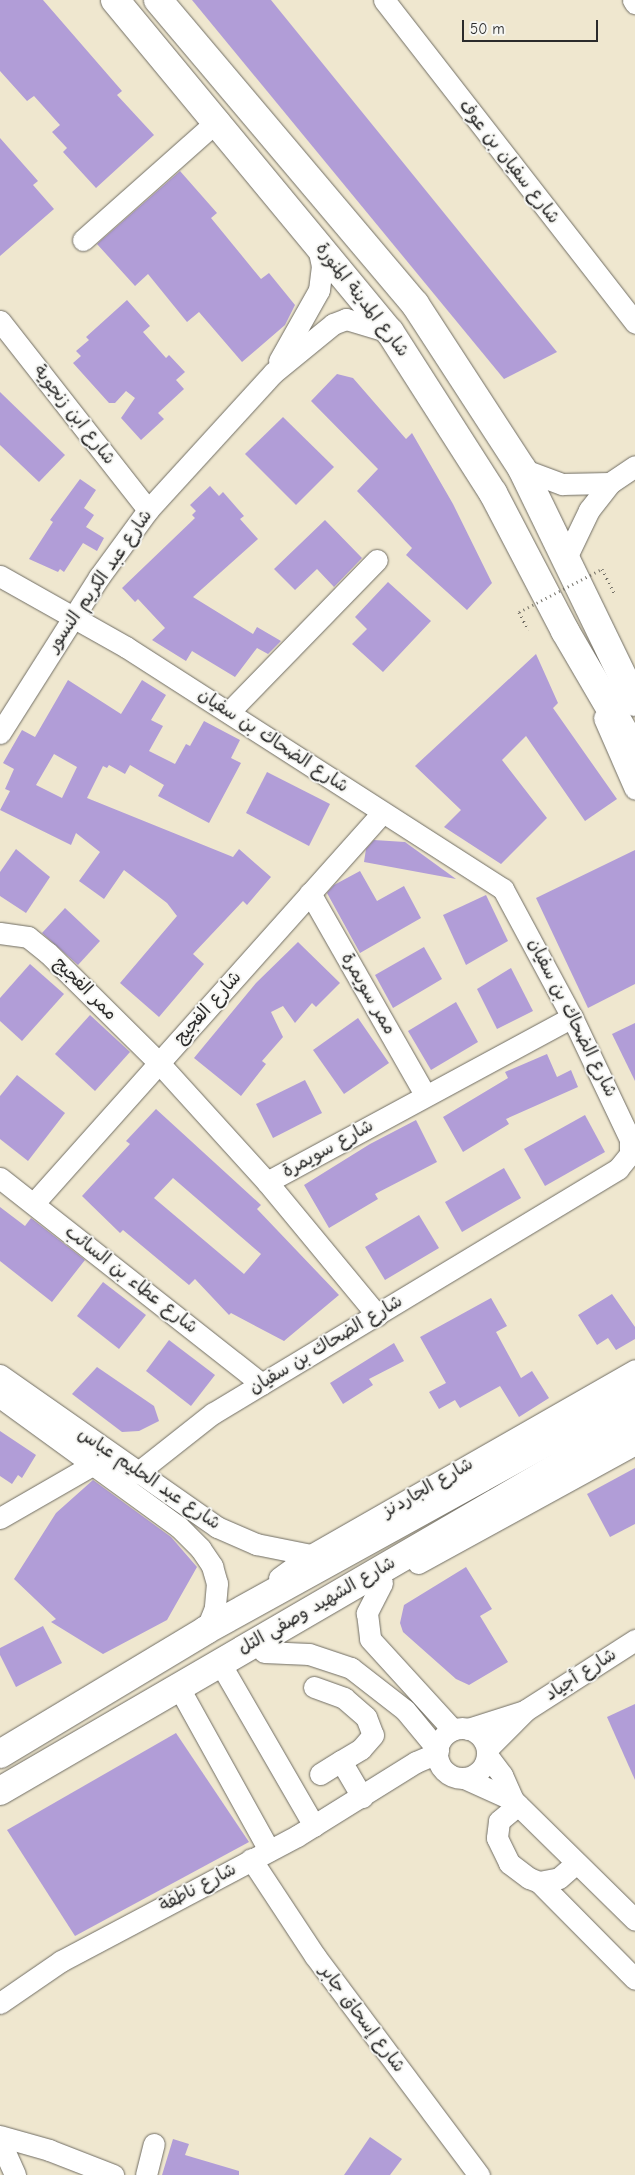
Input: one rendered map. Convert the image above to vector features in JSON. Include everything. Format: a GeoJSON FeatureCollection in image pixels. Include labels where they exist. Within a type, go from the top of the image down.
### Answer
{"type":"FeatureCollection","features":[{"type":"Feature","properties":{"kind":"main road","name":"شارع المدينة المنورة"},"geometry":{"type":"LineString","coordinates":[[114,0],[218,120],[390,332],[493,493],[565,631],[635,752]]}},
{"type":"Feature","properties":{"kind":"main road","name":"شارع المدينة المنورة"},"geometry":{"type":"LineString","coordinates":[[158,0],[415,304],[522,469],[635,702]]}},
{"type":"Feature","properties":{"kind":"main road","name":"شارع الشهيد وصفي التل"},"geometry":{"type":"LineString","coordinates":[[0,1754],[218,1624],[635,1393]]}},
{"type":"Feature","properties":{"kind":"main road","name":"شارع الشهيد وصفي التل"},"geometry":{"type":"LineString","coordinates":[[0,1791],[635,1422]]}},
{"type":"Feature","properties":{"kind":"street","name":"شارع سفيان بن عوف"},"geometry":{"type":"LineString","coordinates":[[384,0],[635,323]]}},
{"type":"Feature","properties":{"kind":"street"},"geometry":{"type":"LineString","coordinates":[[83,240],[218,120]]}},
{"type":"Feature","properties":{"kind":"street","name":"شارع عبد الكريم النسور"},"geometry":{"type":"LineString","coordinates":[[273,373],[318,290],[322,266],[316,242]]}},
{"type":"Feature","properties":{"kind":"street","name":"شارع عبد الكريم النسور"},"geometry":{"type":"LineString","coordinates":[[0,733],[71,619],[148,510],[273,373],[332,324],[346,319],[390,332]]}},
{"type":"Feature","properties":{"kind":"street","name":"شارع ابن زنجوية"},"geometry":{"type":"LineString","coordinates":[[0,320],[148,510]]}},
{"type":"Feature","properties":{"kind":"street"},"geometry":{"type":"LineString","coordinates":[[566,558],[588,510],[610,483],[635,466]]}},
{"type":"Feature","properties":{"kind":"street"},"geometry":{"type":"LineString","coordinates":[[522,469],[562,484],[610,483]]}},
{"type":"Feature","properties":{"kind":"street"},"geometry":{"type":"LineString","coordinates":[[229,712],[377,560]]}},
{"type":"Feature","properties":{"kind":"street","name":"شارع الضحاك بن سفيان"},"geometry":{"type":"LineString","coordinates":[[0,576],[71,619],[126,647],[503,889],[572,1017],[627,1129],[632,1156],[618,1169],[184,1433],[137,1473]]}},
{"type":"Feature","properties":{"kind":"street","name":"شارع المدينة المنورة"},"geometry":{"type":"LineString","coordinates":[[590,608],[635,670]]}},
{"type":"Feature","properties":{"kind":"street","name":"شارع المدينة المنورة"},"geometry":{"type":"LineString","coordinates":[[565,631],[635,789]]}},
{"type":"Feature","properties":{"kind":"street","name":"شارع الفجيج"},"geometry":{"type":"LineString","coordinates":[[34,1203],[382,813]]}},
{"type":"Feature","properties":{"kind":"street","name":"ممر سويمرة"},"geometry":{"type":"LineString","coordinates":[[310,893],[425,1096]]}},
{"type":"Feature","properties":{"kind":"street","name":"ممر الفجيج"},"geometry":{"type":"LineString","coordinates":[[0,933],[28,937],[48,952],[159,1063]]}},
{"type":"Feature","properties":{"kind":"street","name":"شارع سويمرة"},"geometry":{"type":"LineString","coordinates":[[159,1063],[267,1182],[572,1017]]}},
{"type":"Feature","properties":{"kind":"street","name":"شارع عطاء بن السائب"},"geometry":{"type":"LineString","coordinates":[[0,1178],[262,1384]]}},
{"type":"Feature","properties":{"kind":"street"},"geometry":{"type":"LineString","coordinates":[[267,1182],[378,1315]]}},
{"type":"Feature","properties":{"kind":"street","name":"شارع الجاردنز"},"geometry":{"type":"LineString","coordinates":[[218,1624],[312,1555],[635,1370]]}},
{"type":"Feature","properties":{"kind":"street","name":"شارع عبد الحليم عباس"},"geometry":{"type":"LineString","coordinates":[[0,1374],[137,1473],[240,1538],[274,1550],[312,1555]]}},
{"type":"Feature","properties":{"kind":"street","name":"شارع عبد الحليم عباس"},"geometry":{"type":"LineString","coordinates":[[0,1397],[179,1527],[208,1558],[217,1594],[218,1624]]}},
{"type":"Feature","properties":{"kind":"street"},"geometry":{"type":"LineString","coordinates":[[264,1652],[382,1583],[635,1444]]}},
{"type":"Feature","properties":{"kind":"street"},"geometry":{"type":"LineString","coordinates":[[0,1518],[92,1465]]}},
{"type":"Feature","properties":{"kind":"street"},"geometry":{"type":"LineString","coordinates":[[382,1583],[367,1613],[370,1640],[460,1729],[479,1735],[516,1802],[635,1920]]}},
{"type":"Feature","properties":{"kind":"street","name":"شارع أجياد"},"geometry":{"type":"LineString","coordinates":[[487,1752],[526,1710],[635,1640]]}},
{"type":"Feature","properties":{"kind":"street"},"geometry":{"type":"LineString","coordinates":[[314,1826],[223,1662],[264,1652],[309,1654],[351,1668],[405,1710],[455,1775],[516,1802]]}},
{"type":"Feature","properties":{"kind":"street","name":"شارع إسحاق جابر"},"geometry":{"type":"LineString","coordinates":[[178,1686],[260,1855],[315,1956],[479,2175]]}},
{"type":"Feature","properties":{"kind":"street"},"geometry":{"type":"LineString","coordinates":[[314,1688],[344,1698],[366,1717],[373,1735],[361,1749],[320,1774]]}},
{"type":"Feature","properties":{"kind":"street","name":"شارع أجياد"},"geometry":{"type":"LineString","coordinates":[[460,1729],[526,1710]]}},
{"type":"Feature","properties":{"kind":"street"},"geometry":{"type":"LineString","coordinates":[[438,1751],[442,1738],[460,1729]]}},
{"type":"Feature","properties":{"kind":"street","name":"شارع ناطفة"},"geometry":{"type":"LineString","coordinates":[[0,2004],[61,1961],[314,1826],[416,1762],[438,1751]]}},
{"type":"Feature","properties":{"kind":"street"},"geometry":{"type":"LineString","coordinates":[[455,1775],[480,1771],[487,1752]]}},
{"type":"Feature","properties":{"kind":"street"},"geometry":{"type":"LineString","coordinates":[[341,1761],[362,1797]]}},
{"type":"Feature","properties":{"kind":"street","name":"شارع ناطفة"},"geometry":{"type":"LineString","coordinates":[[397,1775],[455,1775]]}},
{"type":"Feature","properties":{"kind":"street"},"geometry":{"type":"LineString","coordinates":[[516,1802],[499,1821],[497,1838],[509,1863],[529,1878],[539,1882],[635,1979]]}},
{"type":"Feature","properties":{"kind":"street"},"geometry":{"type":"LineString","coordinates":[[539,1882],[559,1878],[576,1863]]}},
{"type":"Feature","properties":{"kind":"street"},"geometry":{"type":"LineString","coordinates":[[0,2136],[49,2150],[113,2175]]}},
{"type":"Feature","properties":{"kind":"street"},"geometry":{"type":"LineString","coordinates":[[0,2141],[15,2175]]}},
{"type":"Feature","properties":{"kind":"street"},"geometry":{"type":"LineString","coordinates":[[146,2175],[154,2144]]}},
{"type":"Feature","properties":{"kind":"path"},"geometry":{"type":"LineString","coordinates":[[528,630],[519,612],[602,569],[614,593]]}},
{"type":"Feature","properties":{"kind":"building"},"geometry":{"type":"Polygon","coordinates":[[[0,0],[43,0],[122,91],[117,95],[154,135],[96,188],[63,152],[67,148],[52,132],[60,125],[34,96],[27,101],[0,71],[0,0]]]}},
{"type":"Feature","properties":{"kind":"building"},"geometry":{"type":"Polygon","coordinates":[[[192,0],[271,0],[557,352],[504,379],[192,0]]]}},
{"type":"Feature","properties":{"kind":"building"},"geometry":{"type":"Polygon","coordinates":[[[0,138],[38,181],[33,185],[54,209],[0,256],[0,138]]]}},
{"type":"Feature","properties":{"kind":"building"},"geometry":{"type":"Polygon","coordinates":[[[180,171],[217,213],[211,218],[261,279],[269,273],[295,305],[285,325],[242,362],[199,312],[187,322],[148,274],[135,286],[97,244],[180,171]]]}},
{"type":"Feature","properties":{"kind":"building"},"geometry":{"type":"Polygon","coordinates":[[[127,300],[150,326],[143,332],[166,358],[169,355],[185,372],[176,380],[184,389],[158,413],[164,419],[141,440],[121,418],[135,398],[126,391],[115,403],[109,403],[73,363],[81,356],[76,351],[89,340],[86,337],[127,300]]]}},
{"type":"Feature","properties":{"kind":"building"},"geometry":{"type":"Polygon","coordinates":[[[337,374],[353,378],[406,439],[412,433],[453,504],[492,583],[467,610],[406,555],[412,548],[357,491],[378,469],[311,401],[337,374]]]}},
{"type":"Feature","properties":{"kind":"building"},"geometry":{"type":"Polygon","coordinates":[[[0,392],[65,455],[39,482],[0,445],[0,392]]]}},
{"type":"Feature","properties":{"kind":"building"},"geometry":{"type":"Polygon","coordinates":[[[283,417],[334,467],[296,505],[245,454],[283,417]]]}},
{"type":"Feature","properties":{"kind":"building"},"geometry":{"type":"Polygon","coordinates":[[[80,479],[96,490],[84,508],[94,515],[86,527],[104,538],[97,551],[83,543],[64,572],[60,569],[58,572],[29,559],[53,522],[50,520],[80,479]]]}},
{"type":"Feature","properties":{"kind":"building"},"geometry":{"type":"Polygon","coordinates":[[[210,486],[219,496],[223,492],[244,516],[240,519],[258,539],[193,597],[253,634],[257,627],[281,641],[268,654],[257,648],[235,677],[192,651],[186,661],[152,640],[165,628],[138,599],[135,602],[122,588],[195,518],[192,515],[196,511],[190,505],[210,486]]]}},
{"type":"Feature","properties":{"kind":"building"},"geometry":{"type":"Polygon","coordinates":[[[325,520],[362,558],[334,587],[317,569],[295,590],[274,569],[325,520]]]}},
{"type":"Feature","properties":{"kind":"building"},"geometry":{"type":"Polygon","coordinates":[[[388,582],[431,621],[383,672],[352,644],[367,629],[355,617],[388,582]]]}},
{"type":"Feature","properties":{"kind":"building"},"geometry":{"type":"Polygon","coordinates":[[[536,654],[558,703],[553,708],[617,799],[585,821],[526,736],[502,760],[547,818],[501,864],[444,827],[461,810],[415,766],[536,654]]]}},
{"type":"Feature","properties":{"kind":"building"},"geometry":{"type":"Polygon","coordinates":[[[68,680],[121,714],[142,680],[166,695],[151,720],[163,726],[149,751],[175,764],[186,744],[190,746],[204,721],[240,740],[231,758],[241,763],[209,823],[158,796],[164,785],[130,765],[125,774],[109,765],[107,768],[103,766],[87,798],[233,857],[239,849],[271,877],[247,905],[243,901],[193,954],[204,964],[159,1017],[120,983],[177,916],[167,903],[124,870],[104,899],[79,881],[100,852],[76,833],[71,845],[0,810],[10,791],[5,789],[14,769],[3,763],[22,730],[35,737],[68,680]],[[54,754],[36,785],[62,798],[77,767],[54,754]]]}},
{"type":"Feature","properties":{"kind":"building"},"geometry":{"type":"Polygon","coordinates":[[[267,772],[330,804],[309,846],[246,813],[267,772]]]}},
{"type":"Feature","properties":{"kind":"building"},"geometry":{"type":"Polygon","coordinates":[[[374,840],[405,842],[456,879],[364,862],[366,849],[374,840]]]}},
{"type":"Feature","properties":{"kind":"building"},"geometry":{"type":"Polygon","coordinates":[[[16,849],[50,877],[26,913],[0,896],[0,872],[16,849]]]}},
{"type":"Feature","properties":{"kind":"building"},"geometry":{"type":"Polygon","coordinates":[[[635,850],[635,984],[588,1008],[536,898],[635,850]]]}},
{"type":"Feature","properties":{"kind":"building"},"geometry":{"type":"Polygon","coordinates":[[[360,871],[377,901],[404,886],[421,918],[360,953],[327,893],[334,885],[360,871]]]}},
{"type":"Feature","properties":{"kind":"building"},"geometry":{"type":"Polygon","coordinates":[[[486,895],[508,941],[466,965],[443,915],[486,895]]]}},
{"type":"Feature","properties":{"kind":"building"},"geometry":{"type":"Polygon","coordinates":[[[65,908],[100,941],[78,965],[42,933],[65,908]]]}},
{"type":"Feature","properties":{"kind":"building"},"geometry":{"type":"Polygon","coordinates":[[[298,942],[340,983],[316,1007],[312,1003],[295,1023],[283,1006],[271,1012],[283,1037],[262,1061],[266,1064],[241,1096],[194,1058],[256,983],[298,942]]]}},
{"type":"Feature","properties":{"kind":"building"},"geometry":{"type":"Polygon","coordinates":[[[424,947],[442,979],[393,1008],[375,975],[424,947]]]}},
{"type":"Feature","properties":{"kind":"building"},"geometry":{"type":"Polygon","coordinates":[[[30,964],[64,994],[22,1041],[0,1021],[0,998],[30,964]]]}},
{"type":"Feature","properties":{"kind":"building"},"geometry":{"type":"Polygon","coordinates":[[[511,968],[533,1011],[497,1029],[477,989],[511,968]]]}},
{"type":"Feature","properties":{"kind":"building"},"geometry":{"type":"Polygon","coordinates":[[[456,1002],[478,1042],[431,1070],[408,1031],[456,1002]]]}},
{"type":"Feature","properties":{"kind":"building"},"geometry":{"type":"Polygon","coordinates":[[[90,1015],[130,1052],[95,1091],[55,1054],[90,1015]]]}},
{"type":"Feature","properties":{"kind":"building"},"geometry":{"type":"Polygon","coordinates":[[[358,1018],[389,1063],[344,1094],[313,1050],[358,1018]]]}},
{"type":"Feature","properties":{"kind":"building"},"geometry":{"type":"Polygon","coordinates":[[[635,1023],[635,1081],[612,1034],[635,1023]]]}},
{"type":"Feature","properties":{"kind":"building"},"geometry":{"type":"Polygon","coordinates":[[[547,1054],[557,1077],[571,1070],[578,1087],[506,1119],[509,1124],[463,1152],[443,1117],[508,1078],[505,1072],[547,1054]]]}},
{"type":"Feature","properties":{"kind":"building"},"geometry":{"type":"Polygon","coordinates":[[[17,1075],[65,1113],[28,1161],[0,1139],[0,1096],[17,1075]]]}},
{"type":"Feature","properties":{"kind":"building"},"geometry":{"type":"Polygon","coordinates":[[[305,1080],[322,1113],[273,1138],[256,1104],[305,1080]]]}},
{"type":"Feature","properties":{"kind":"building"},"geometry":{"type":"Polygon","coordinates":[[[156,1109],[261,1205],[257,1209],[339,1295],[284,1341],[231,1313],[229,1315],[195,1279],[189,1285],[123,1230],[120,1233],[82,1196],[130,1144],[126,1141],[156,1109]],[[173,1178],[154,1198],[244,1274],[261,1254],[173,1178]]]}},
{"type":"Feature","properties":{"kind":"building"},"geometry":{"type":"Polygon","coordinates":[[[585,1115],[605,1152],[545,1186],[524,1149],[585,1115]]]}},
{"type":"Feature","properties":{"kind":"building"},"geometry":{"type":"Polygon","coordinates":[[[416,1120],[437,1162],[375,1194],[378,1199],[329,1228],[304,1185],[370,1144],[416,1120]]]}},
{"type":"Feature","properties":{"kind":"building"},"geometry":{"type":"Polygon","coordinates":[[[504,1168],[521,1198],[462,1232],[445,1202],[504,1168]]]}},
{"type":"Feature","properties":{"kind":"building"},"geometry":{"type":"Polygon","coordinates":[[[0,1207],[25,1226],[31,1218],[85,1260],[52,1302],[0,1261],[0,1207]]]}},
{"type":"Feature","properties":{"kind":"building"},"geometry":{"type":"Polygon","coordinates":[[[419,1215],[439,1248],[385,1280],[365,1247],[419,1215]]]}},
{"type":"Feature","properties":{"kind":"building"},"geometry":{"type":"Polygon","coordinates":[[[103,1282],[146,1315],[119,1349],[77,1316],[103,1282]]]}},
{"type":"Feature","properties":{"kind":"building"},"geometry":{"type":"Polygon","coordinates":[[[612,1294],[635,1327],[635,1339],[616,1350],[608,1338],[597,1345],[578,1315],[612,1294]]]}},
{"type":"Feature","properties":{"kind":"building"},"geometry":{"type":"Polygon","coordinates":[[[491,1298],[507,1326],[496,1332],[521,1378],[532,1371],[549,1398],[519,1417],[500,1386],[460,1408],[455,1400],[439,1409],[429,1392],[446,1383],[420,1337],[491,1298]]]}},
{"type":"Feature","properties":{"kind":"building"},"geometry":{"type":"Polygon","coordinates":[[[169,1340],[215,1375],[191,1406],[146,1371],[169,1340]]]}},
{"type":"Feature","properties":{"kind":"building"},"geometry":{"type":"Polygon","coordinates":[[[394,1343],[404,1361],[369,1379],[373,1385],[343,1404],[330,1383],[394,1343]]]}},
{"type":"Feature","properties":{"kind":"building"},"geometry":{"type":"Polygon","coordinates":[[[97,1367],[154,1406],[159,1421],[139,1431],[122,1432],[72,1394],[97,1367]]]}},
{"type":"Feature","properties":{"kind":"building"},"geometry":{"type":"Polygon","coordinates":[[[0,1431],[36,1455],[22,1478],[18,1475],[12,1484],[0,1476],[0,1431]]]}},
{"type":"Feature","properties":{"kind":"building"},"geometry":{"type":"Polygon","coordinates":[[[635,1468],[635,1524],[610,1537],[587,1494],[635,1468]]]}},
{"type":"Feature","properties":{"kind":"building"},"geometry":{"type":"Polygon","coordinates":[[[93,1480],[171,1537],[197,1567],[167,1620],[103,1654],[51,1622],[56,1619],[14,1579],[56,1513],[93,1480]]]}},
{"type":"Feature","properties":{"kind":"building"},"geometry":{"type":"Polygon","coordinates":[[[466,1567],[492,1609],[480,1616],[508,1662],[469,1685],[456,1679],[403,1632],[400,1623],[404,1605],[466,1567]]]}},
{"type":"Feature","properties":{"kind":"building"},"geometry":{"type":"Polygon","coordinates":[[[43,1626],[62,1663],[16,1687],[0,1655],[0,1648],[43,1626]]]}},
{"type":"Feature","properties":{"kind":"building"},"geometry":{"type":"Polygon","coordinates":[[[635,1704],[635,1780],[607,1717],[635,1704]]]}},
{"type":"Feature","properties":{"kind":"building"},"geometry":{"type":"Polygon","coordinates":[[[176,1733],[249,1842],[75,1936],[7,1830],[176,1733]]]}},
{"type":"Feature","properties":{"kind":"building"},"geometry":{"type":"Polygon","coordinates":[[[370,2137],[402,2159],[390,2175],[344,2175],[370,2137]]]}},
{"type":"Feature","properties":{"kind":"building"},"geometry":{"type":"Polygon","coordinates":[[[173,2139],[189,2144],[185,2155],[239,2171],[239,2175],[162,2175],[173,2139]]]}}]}
